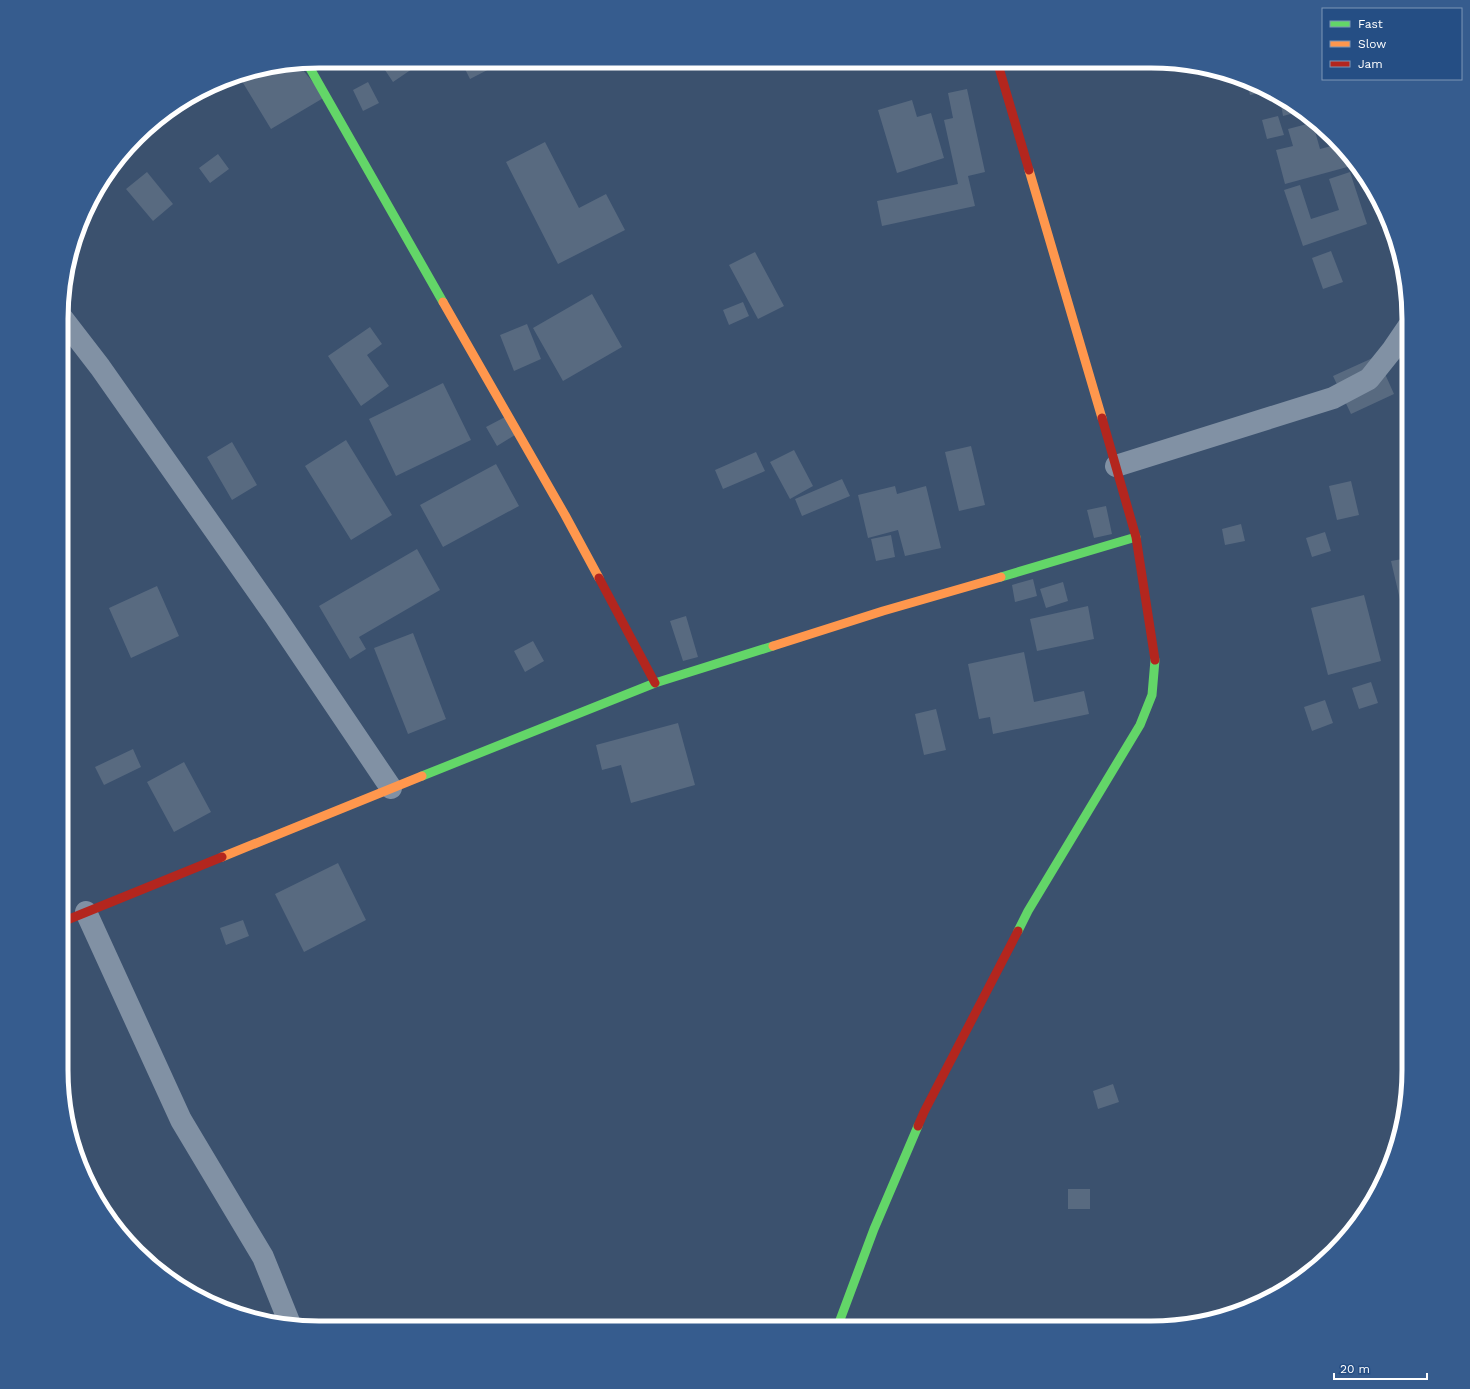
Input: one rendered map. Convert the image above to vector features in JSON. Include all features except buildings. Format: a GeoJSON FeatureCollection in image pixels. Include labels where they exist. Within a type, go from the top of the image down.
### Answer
{"type":"FeatureCollection","features":[{"type":"Feature","properties":{"kind":"street"},"geometry":{"type":"LineString","coordinates":[[840,1321],[874,1229],[924,1112],[1028,911],[1140,725],[1152,695],[1155,660],[1136,537],[999,68]]}},
{"type":"Feature","properties":{"kind":"street"},"geometry":{"type":"LineString","coordinates":[[310,69],[565,515],[655,683]]}},
{"type":"Feature","properties":{"kind":"street"},"geometry":{"type":"LineString","coordinates":[[68,325],[100,367],[266,603],[391,788]]}},
{"type":"Feature","properties":{"kind":"street"},"geometry":{"type":"LineString","coordinates":[[1116,466],[1333,398],[1368,379],[1402,336]]}},
{"type":"Feature","properties":{"kind":"street"},"geometry":{"type":"LineString","coordinates":[[68,920],[391,788],[655,683],[883,611],[1136,537]]}},
{"type":"Feature","properties":{"kind":"street"},"geometry":{"type":"LineString","coordinates":[[86,912],[181,1120],[263,1258],[288,1319]]}},
{"type":"Feature","properties":{"kind":"traffic: fast"},"geometry":{"type":"LineString","coordinates":[[310,69],[443,302]]}},
{"type":"Feature","properties":{"kind":"traffic: fast"},"geometry":{"type":"LineString","coordinates":[[1001,577],[1136,537]]}},
{"type":"Feature","properties":{"kind":"traffic: fast"},"geometry":{"type":"LineString","coordinates":[[422,776],[655,683],[773,646]]}},
{"type":"Feature","properties":{"kind":"traffic: fast"},"geometry":{"type":"LineString","coordinates":[[1018,931],[1028,911],[1140,725],[1152,695],[1155,660]]}},
{"type":"Feature","properties":{"kind":"traffic: fast"},"geometry":{"type":"LineString","coordinates":[[840,1321],[874,1229],[918,1126]]}},
{"type":"Feature","properties":{"kind":"traffic: slow"},"geometry":{"type":"LineString","coordinates":[[1029,170],[1102,418]]}},
{"type":"Feature","properties":{"kind":"traffic: slow"},"geometry":{"type":"LineString","coordinates":[[443,302],[565,515],[599,578]]}},
{"type":"Feature","properties":{"kind":"traffic: slow"},"geometry":{"type":"LineString","coordinates":[[773,646],[883,611],[1001,577]]}},
{"type":"Feature","properties":{"kind":"traffic: slow"},"geometry":{"type":"LineString","coordinates":[[222,857],[422,776]]}},
{"type":"Feature","properties":{"kind":"traffic: jam"},"geometry":{"type":"LineString","coordinates":[[999,68],[1029,170]]}},
{"type":"Feature","properties":{"kind":"traffic: jam"},"geometry":{"type":"LineString","coordinates":[[1102,418],[1136,537],[1155,660]]}},
{"type":"Feature","properties":{"kind":"traffic: jam"},"geometry":{"type":"LineString","coordinates":[[599,578],[655,683]]}},
{"type":"Feature","properties":{"kind":"traffic: jam"},"geometry":{"type":"LineString","coordinates":[[68,920],[222,857]]}},
{"type":"Feature","properties":{"kind":"traffic: jam"},"geometry":{"type":"LineString","coordinates":[[918,1126],[1018,931]]}}]}
